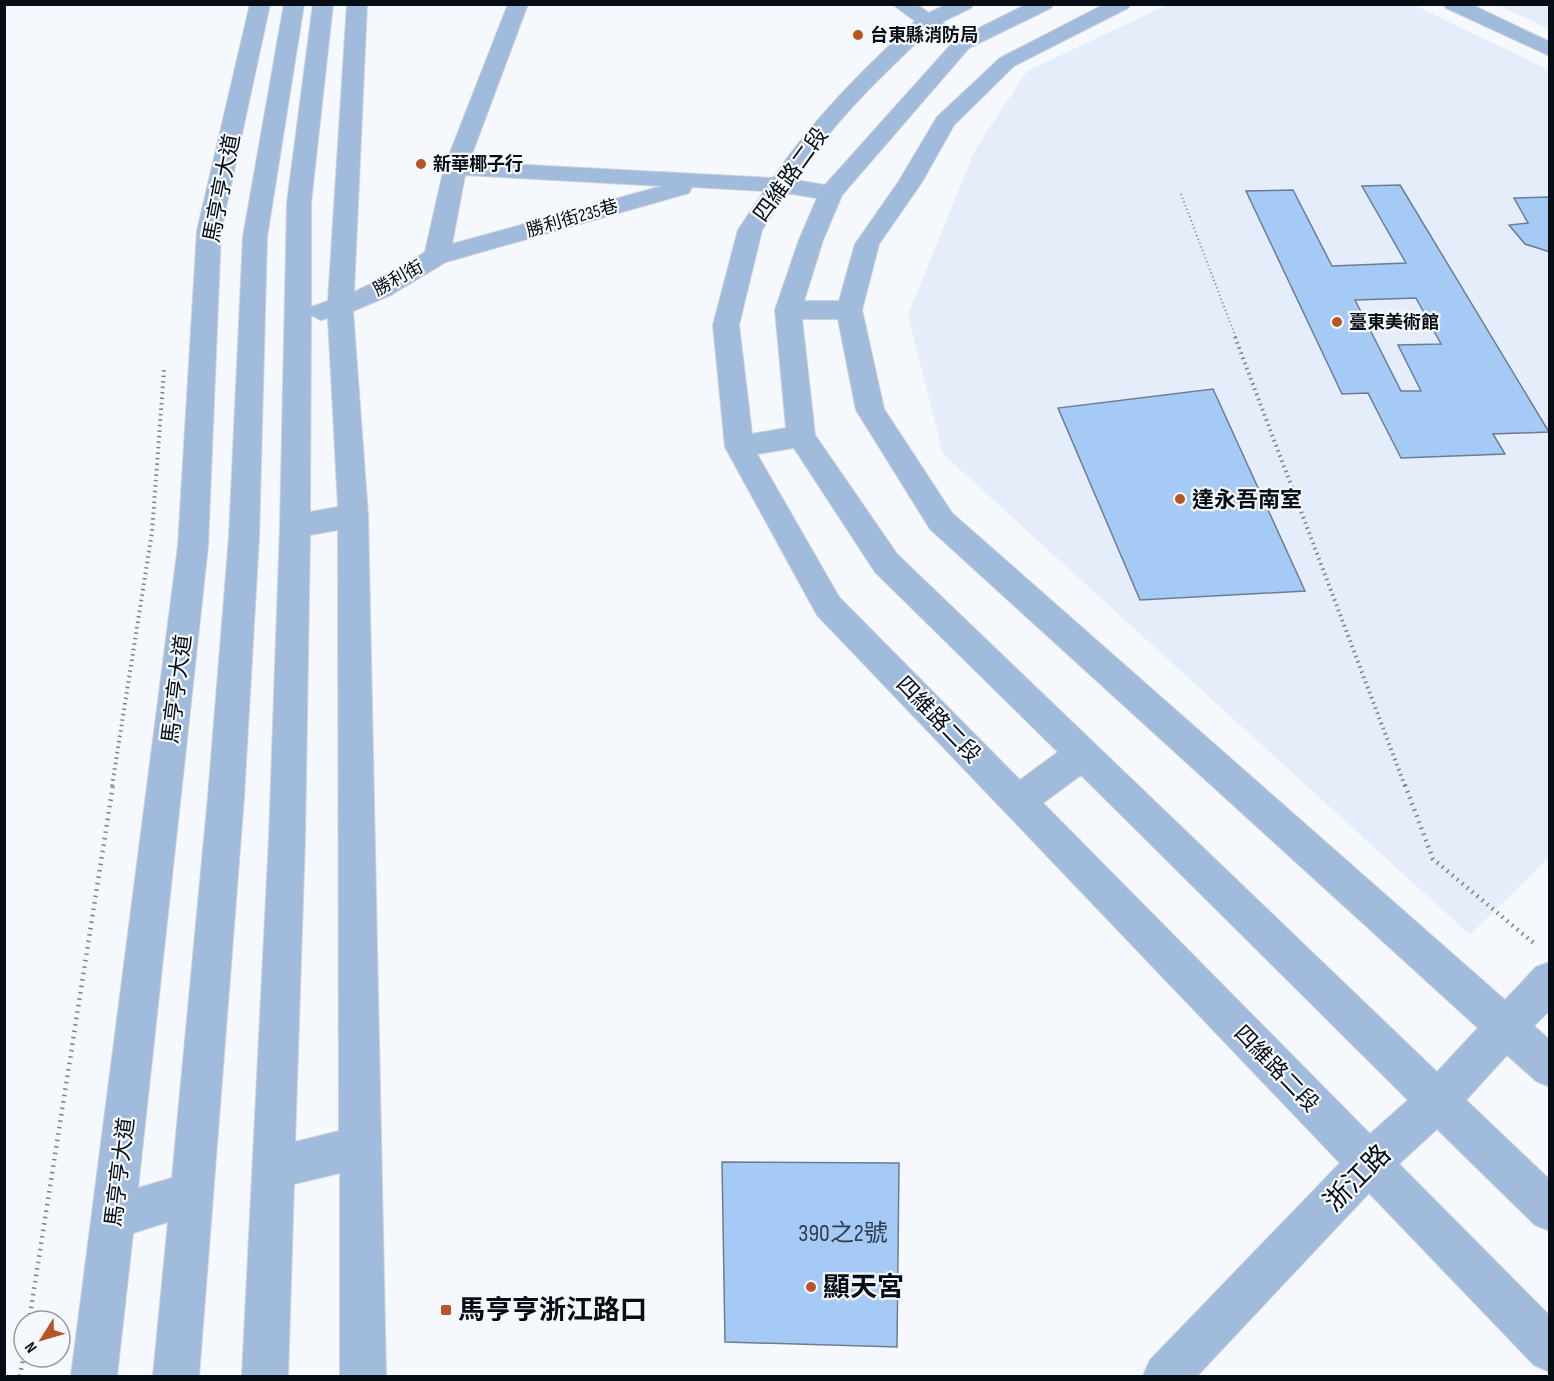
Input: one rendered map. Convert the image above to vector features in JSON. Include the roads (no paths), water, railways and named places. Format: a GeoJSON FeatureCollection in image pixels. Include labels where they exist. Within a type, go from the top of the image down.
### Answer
{"type":"FeatureCollection","features":[{"type":"Feature","properties":{"kind":"street","name":"馬亨亨大道"},"geometry":{"type":"LineString","coordinates":[[94,1377],[193,546],[209,231],[260,4]]}},
{"type":"Feature","properties":{"kind":"street","name":"馬亨亨大道"},"geometry":{"type":"LineString","coordinates":[[176,1377],[226,797],[244,537],[250,324],[255,237],[294,4]]}},
{"type":"Feature","properties":{"kind":"street"},"geometry":{"type":"LineString","coordinates":[[265,1377],[287,838],[295,527],[298,203],[323,4]]}},
{"type":"Feature","properties":{"kind":"street"},"geometry":{"type":"LineString","coordinates":[[357,4],[340,307],[353,515],[363,1377]]}},
{"type":"Feature","properties":{"kind":"street","name":"勝利街"},"geometry":{"type":"LineString","coordinates":[[205,330],[340,307],[400,282],[437,256],[455,168],[518,4]]}},
{"type":"Feature","properties":{"kind":"street","name":"四維路二段"},"geometry":{"type":"LineString","coordinates":[[964,4],[915,13],[860,84],[799,156],[750,230],[726,325],[739,447],[828,606],[1550,1349]]}},
{"type":"Feature","properties":{"kind":"street","name":"四維路二段"},"geometry":{"type":"LineString","coordinates":[[1044,4],[962,44],[831,193],[811,240],[788,310],[801,436],[886,563],[1436,1102],[1550,1210]]}},
{"type":"Feature","properties":{"kind":"street"},"geometry":{"type":"LineString","coordinates":[[1453,4],[1550,50]]}},
{"type":"Feature","properties":{"kind":"street"},"geometry":{"type":"LineString","coordinates":[[1098,8],[1007,62],[945,122],[910,182],[867,244],[849,310],[870,410],[941,521],[1550,1067]]}},
{"type":"Feature","properties":{"kind":"street"},"geometry":{"type":"LineString","coordinates":[[915,13],[962,44]]}},
{"type":"Feature","properties":{"kind":"street"},"geometry":{"type":"LineString","coordinates":[[455,168],[707,180],[779,185],[831,193]]}},
{"type":"Feature","properties":{"kind":"street","name":"勝利街235巷"},"geometry":{"type":"LineString","coordinates":[[437,256],[707,180]]}},
{"type":"Feature","properties":{"kind":"street"},"geometry":{"type":"LineString","coordinates":[[788,310],[849,310]]}},
{"type":"Feature","properties":{"kind":"street"},"geometry":{"type":"LineString","coordinates":[[739,447],[801,436]]}},
{"type":"Feature","properties":{"kind":"street"},"geometry":{"type":"LineString","coordinates":[[295,527],[353,515]]}},
{"type":"Feature","properties":{"kind":"street"},"geometry":{"type":"LineString","coordinates":[[193,546],[244,537]]}},
{"type":"Feature","properties":{"kind":"street"},"geometry":{"type":"LineString","coordinates":[[1018,801],[1081,754]]}},
{"type":"Feature","properties":{"kind":"street","name":"浙江路"},"geometry":{"type":"LineString","coordinates":[[1166,1377],[1370,1163],[1436,1102],[1505,1027],[1545,965]]}},
{"type":"Feature","properties":{"kind":"street"},"geometry":{"type":"LineString","coordinates":[[274,1168],[361,1147]]}},
{"type":"Feature","properties":{"kind":"street"},"geometry":{"type":"LineString","coordinates":[[113,1217],[192,1194]]}},
{"type":"Feature","properties":{"kind":"place","name":"台東縣消防局"},"geometry":{"type":"Point","coordinates":[858,35]}},
{"type":"Feature","properties":{"kind":"place","name":"新華椰子行"},"geometry":{"type":"Point","coordinates":[421,164]}},
{"type":"Feature","properties":{"kind":"place","name":"臺東美術館"},"geometry":{"type":"Point","coordinates":[1337,322]}},
{"type":"Feature","properties":{"kind":"place","name":"達永吾南室"},"geometry":{"type":"Point","coordinates":[1180,499]}},
{"type":"Feature","properties":{"kind":"place","name":"顯天宮"},"geometry":{"type":"Point","coordinates":[811,1287]}},
{"type":"Feature","properties":{"kind":"place","name":"馬亨亨浙江路口"},"geometry":{"type":"Point","coordinates":[446,1310]}}]}
